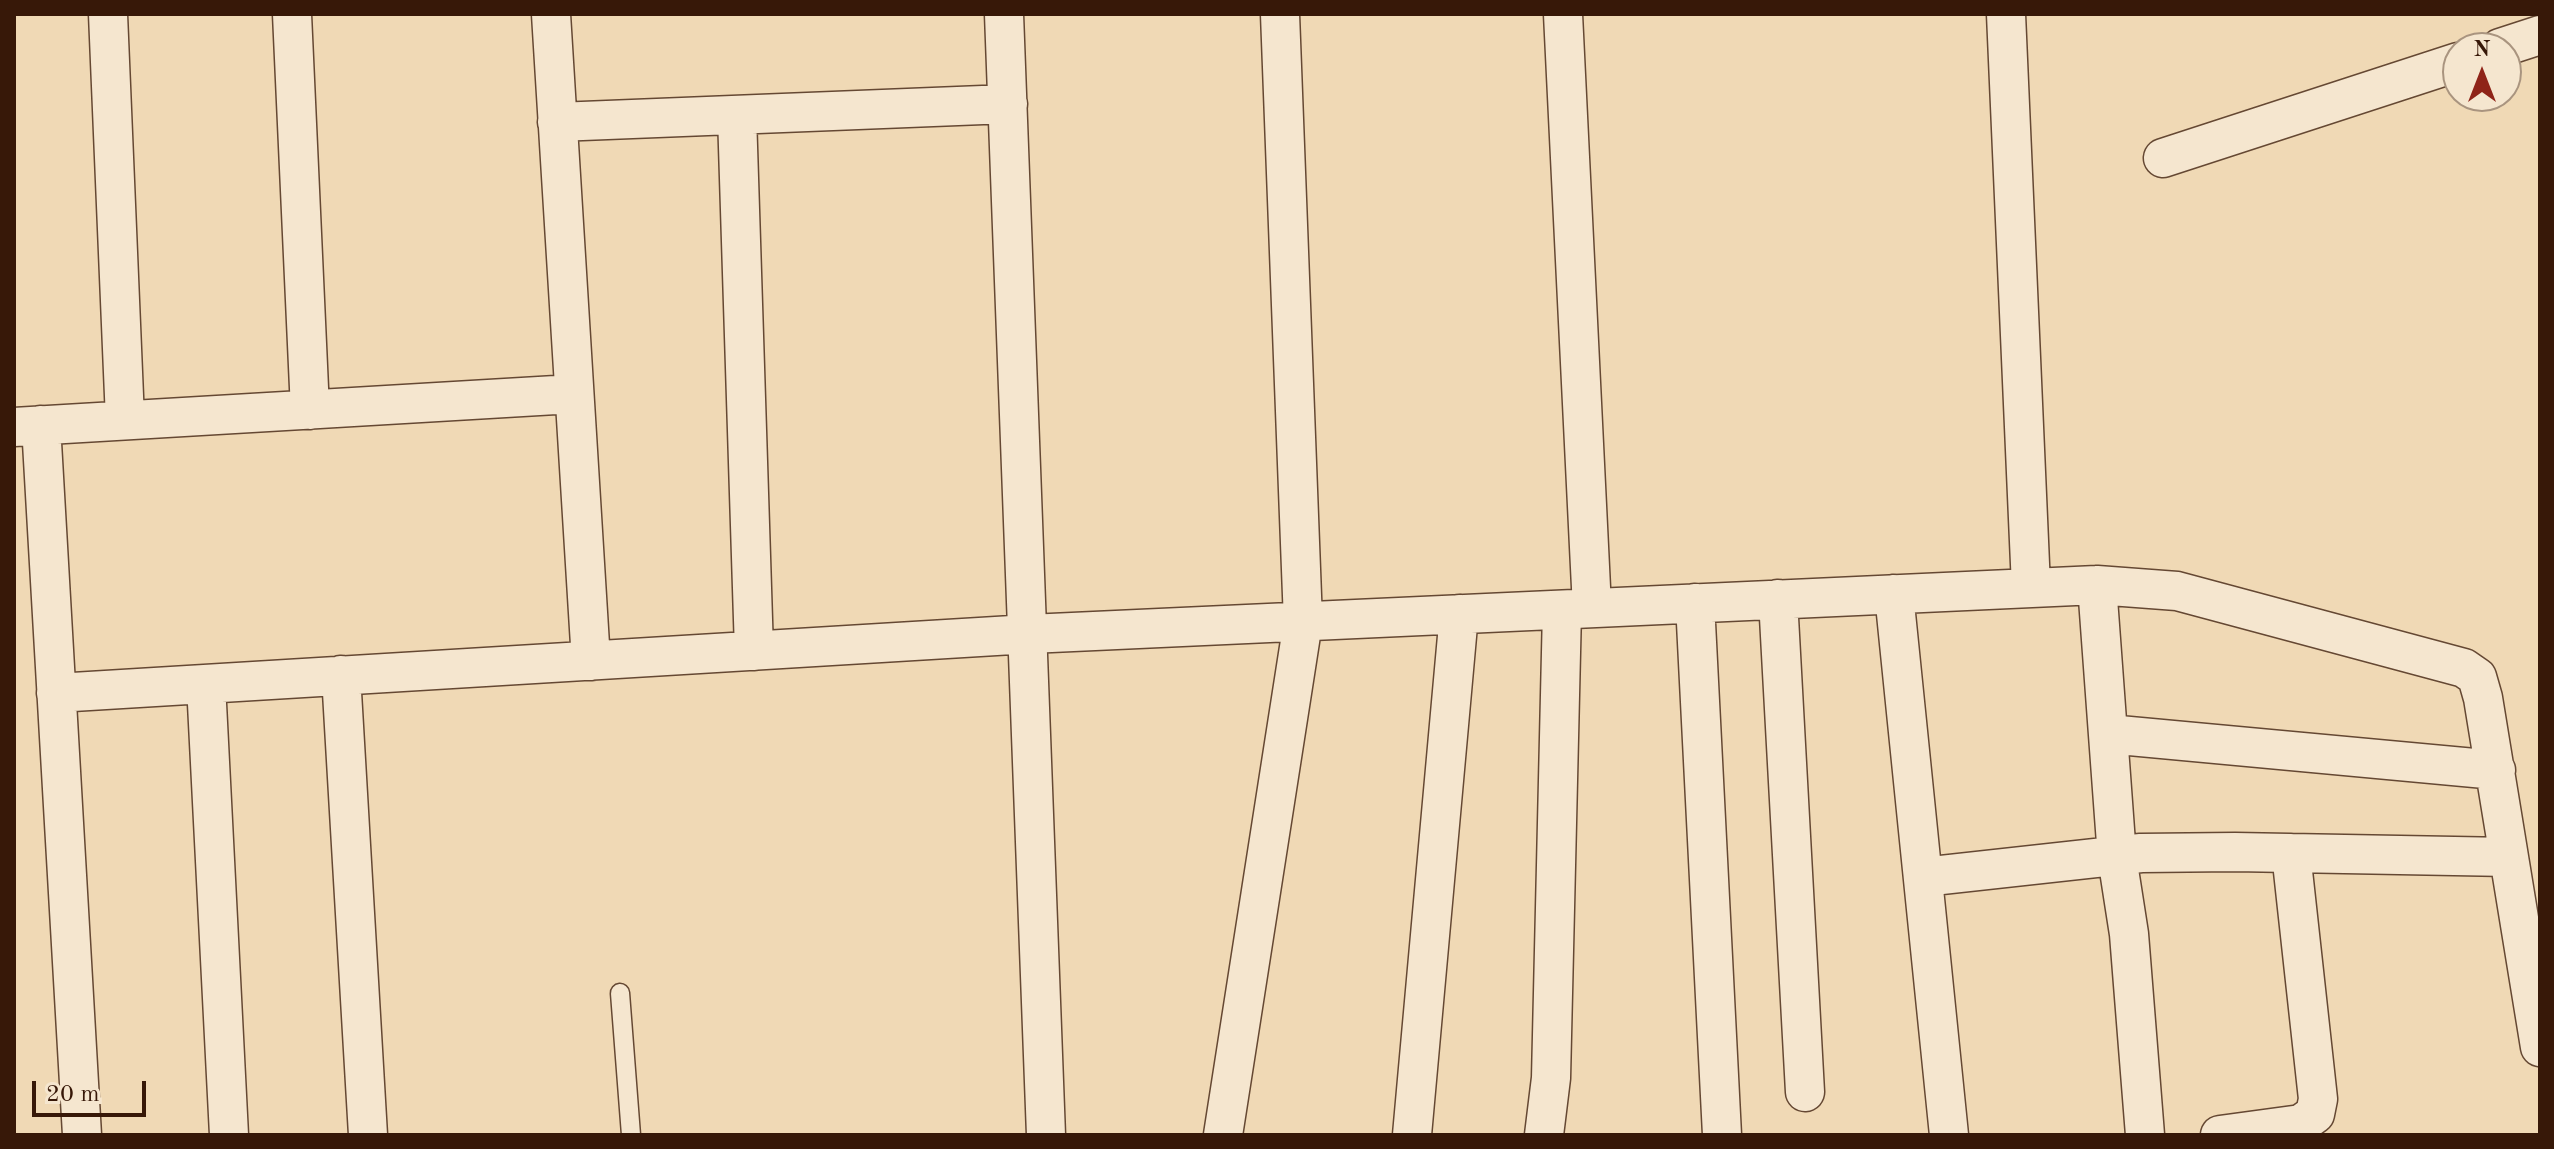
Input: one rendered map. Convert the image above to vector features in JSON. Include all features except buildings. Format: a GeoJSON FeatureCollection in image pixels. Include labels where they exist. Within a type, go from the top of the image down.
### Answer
{"type":"FeatureCollection","features":[{"type":"Feature","properties":{"kind":"street"},"geometry":{"type":"LineString","coordinates":[[108,14],[125,420]]}},
{"type":"Feature","properties":{"kind":"street"},"geometry":{"type":"LineString","coordinates":[[292,14],[310,410]]}},
{"type":"Feature","properties":{"kind":"street"},"geometry":{"type":"LineString","coordinates":[[551,14],[591,661]]}},
{"type":"Feature","properties":{"kind":"street"},"geometry":{"type":"LineString","coordinates":[[1004,14],[1046,1135]]}},
{"type":"Feature","properties":{"kind":"street"},"geometry":{"type":"LineString","coordinates":[[1223,1135],[1303,622],[1280,14]]}},
{"type":"Feature","properties":{"kind":"street"},"geometry":{"type":"LineString","coordinates":[[1544,1135],[1551,1078],[1577,609],[1563,14]]}},
{"type":"Feature","properties":{"kind":"street"},"geometry":{"type":"LineString","coordinates":[[2006,14],[2031,587]]}},
{"type":"Feature","properties":{"kind":"street"},"geometry":{"type":"LineString","coordinates":[[2163,158],[2442,67]]}},
{"type":"Feature","properties":{"kind":"street"},"geometry":{"type":"LineString","coordinates":[[557,122],[1008,104]]}},
{"type":"Feature","properties":{"kind":"street"},"geometry":{"type":"LineString","coordinates":[[737,115],[754,651]]}},
{"type":"Feature","properties":{"kind":"street"},"geometry":{"type":"LineString","coordinates":[[82,1135],[56,693],[27,426],[573,394]]}},
{"type":"Feature","properties":{"kind":"street"},"geometry":{"type":"LineString","coordinates":[[2097,585],[2117,857],[2129,934],[2145,1135]]}},
{"type":"Feature","properties":{"kind":"street"},"geometry":{"type":"LineString","coordinates":[[56,693],[1029,634],[2031,587],[2097,585],[2177,591],[2464,668],[2477,677],[2521,876],[2540,1047]]}},
{"type":"Feature","properties":{"kind":"street"},"geometry":{"type":"LineString","coordinates":[[1894,594],[1949,1135]]}},
{"type":"Feature","properties":{"kind":"street"},"geometry":{"type":"LineString","coordinates":[[1778,599],[1805,1092]]}},
{"type":"Feature","properties":{"kind":"street"},"geometry":{"type":"LineString","coordinates":[[1695,603],[1722,1135]]}},
{"type":"Feature","properties":{"kind":"street"},"geometry":{"type":"LineString","coordinates":[[1412,1135],[1459,614]]}},
{"type":"Feature","properties":{"kind":"street"},"geometry":{"type":"LineString","coordinates":[[341,675],[368,1135]]}},
{"type":"Feature","properties":{"kind":"street"},"geometry":{"type":"LineString","coordinates":[[206,684],[229,1135]]}},
{"type":"Feature","properties":{"kind":"street"},"geometry":{"type":"LineString","coordinates":[[2108,734],[2496,770]]}},
{"type":"Feature","properties":{"kind":"street"},"geometry":{"type":"LineString","coordinates":[[1923,877],[2141,853],[2291,853],[2521,876]]}},
{"type":"Feature","properties":{"kind":"street"},"geometry":{"type":"LineString","coordinates":[[2220,1135],[2301,1124],[2315,1114],[2318,1099],[2291,853]]}},
{"type":"Feature","properties":{"kind":"lane"},"geometry":{"type":"LineString","coordinates":[[620,993],[631,1135]]}}]}
